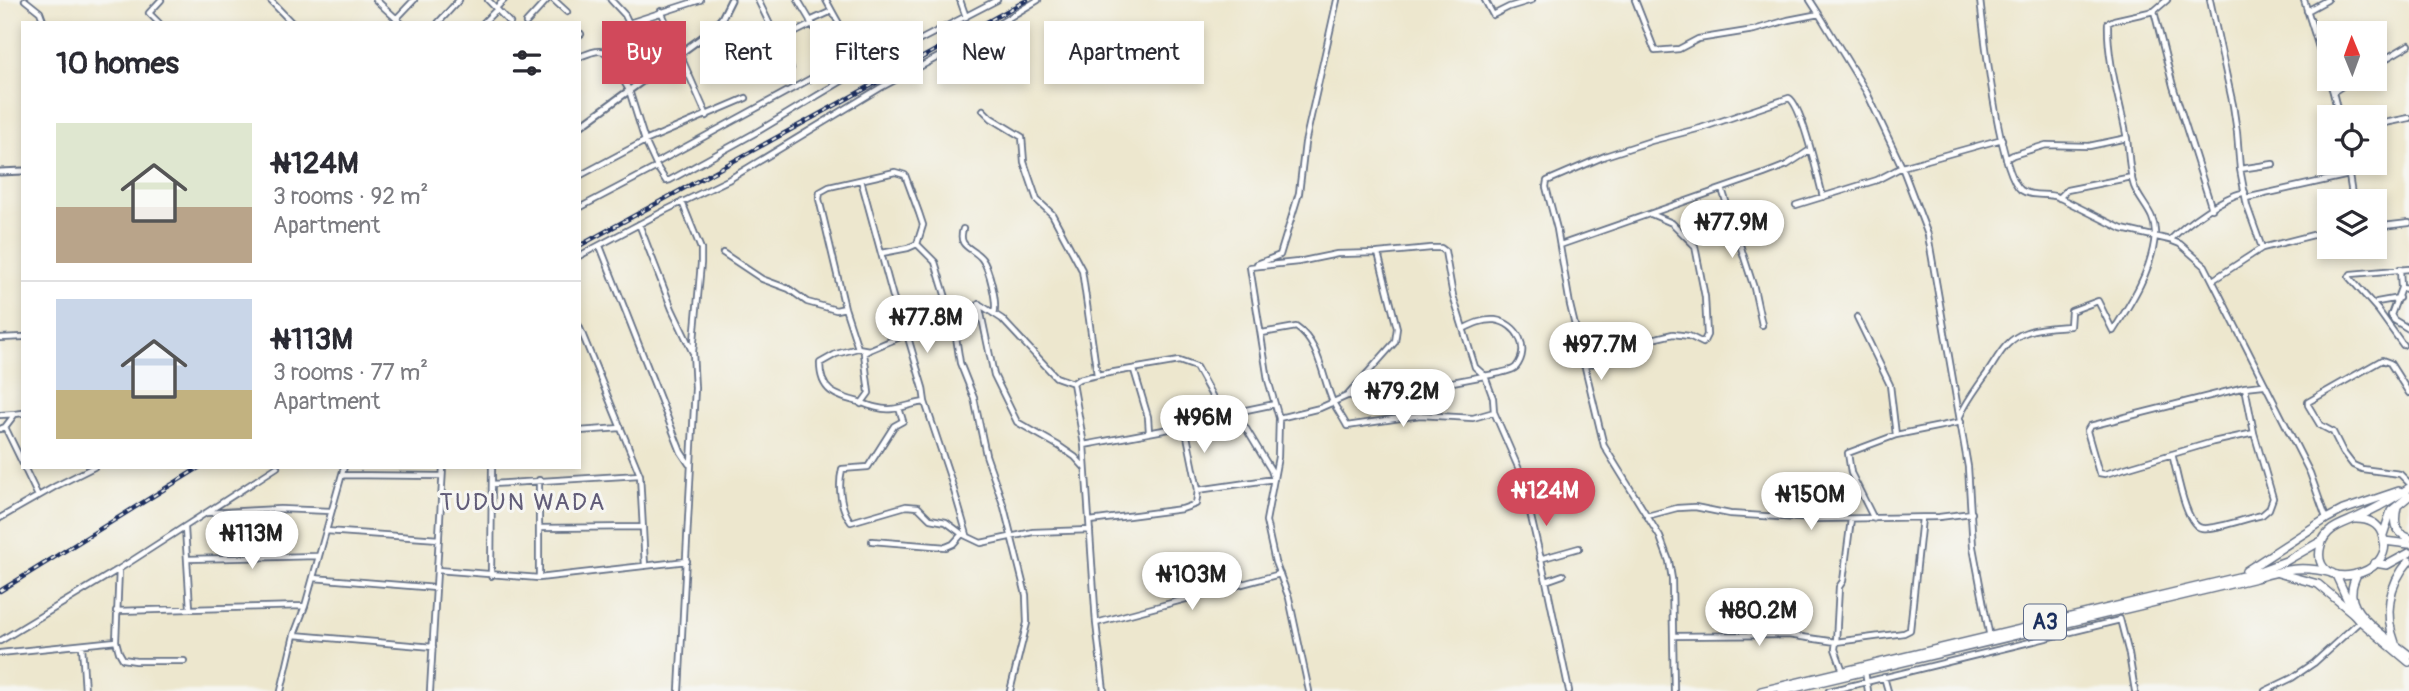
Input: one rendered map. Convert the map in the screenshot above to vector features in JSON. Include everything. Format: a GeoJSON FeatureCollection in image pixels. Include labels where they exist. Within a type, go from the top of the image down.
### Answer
{"type":"FeatureCollection","features":[{"type":"Feature","properties":{"kind":"main road","name":"A3"},"geometry":{"type":"LineString","coordinates":[[2230,579],[2257,566],[2343,510],[2409,486]]}},
{"type":"Feature","properties":{"kind":"main road","name":"A3"},"geometry":{"type":"LineString","coordinates":[[1782,691],[2276,566],[2323,540],[2335,527],[2356,519],[2409,486]]}},
{"type":"Feature","properties":{"kind":"main road"},"geometry":{"type":"LineString","coordinates":[[2409,496],[2389,515],[2384,551],[2375,563],[2387,565],[2409,553]]}},
{"type":"Feature","properties":{"kind":"main road"},"geometry":{"type":"LineString","coordinates":[[2398,504],[2395,524],[2400,533],[2409,538]]}},
{"type":"Feature","properties":{"kind":"main road"},"geometry":{"type":"LineString","coordinates":[[2356,519],[2373,522],[2384,538],[2409,544]]}},
{"type":"Feature","properties":{"kind":"main road"},"geometry":{"type":"LineString","coordinates":[[2323,540],[2321,559],[2325,567],[2334,574],[2354,614],[2409,662]]}},
{"type":"Feature","properties":{"kind":"main road"},"geometry":{"type":"LineString","coordinates":[[2395,644],[2389,628],[2390,594],[2409,561]]}},
{"type":"Feature","properties":{"kind":"main road","name":"A3"},"geometry":{"type":"LineString","coordinates":[[1761,691],[2118,611],[2290,568],[2311,567],[2344,577],[2357,574],[2375,563]]}},
{"type":"Feature","properties":{"kind":"main road","name":"A3"},"geometry":{"type":"LineString","coordinates":[[2274,572],[2318,583],[2354,614]]}},
{"type":"Feature","properties":{"kind":"main road"},"geometry":{"type":"LineString","coordinates":[[2357,574],[2352,588],[2354,605],[2364,618],[2409,655]]}},
{"type":"Feature","properties":{"kind":"street"},"geometry":{"type":"LineString","coordinates":[[25,0],[40,12],[43,21]]}},
{"type":"Feature","properties":{"kind":"street"},"geometry":{"type":"LineString","coordinates":[[157,21],[149,13],[161,0]]}},
{"type":"Feature","properties":{"kind":"street"},"geometry":{"type":"LineString","coordinates":[[270,0],[288,21]]}},
{"type":"Feature","properties":{"kind":"street"},"geometry":{"type":"LineString","coordinates":[[376,0],[398,21],[414,0]]}},
{"type":"Feature","properties":{"kind":"street"},"geometry":{"type":"LineString","coordinates":[[440,21],[459,0]]}},
{"type":"Feature","properties":{"kind":"street"},"geometry":{"type":"LineString","coordinates":[[488,0],[508,21]]}},
{"type":"Feature","properties":{"kind":"street"},"geometry":{"type":"LineString","coordinates":[[484,21],[504,0]]}},
{"type":"Feature","properties":{"kind":"street"},"geometry":{"type":"LineString","coordinates":[[528,21],[547,0]]}},
{"type":"Feature","properties":{"kind":"street"},"geometry":{"type":"LineString","coordinates":[[554,0],[567,12]]}},
{"type":"Feature","properties":{"kind":"street"},"geometry":{"type":"LineString","coordinates":[[611,0],[628,21]]}},
{"type":"Feature","properties":{"kind":"street"},"geometry":{"type":"LineString","coordinates":[[634,21],[682,3],[700,0]]}},
{"type":"Feature","properties":{"kind":"street"},"geometry":{"type":"LineString","coordinates":[[686,47],[711,31],[722,18],[731,0]]}},
{"type":"Feature","properties":{"kind":"street"},"geometry":{"type":"LineString","coordinates":[[758,0],[768,21]]}},
{"type":"Feature","properties":{"kind":"street"},"geometry":{"type":"LineString","coordinates":[[798,0],[810,21]]}},
{"type":"Feature","properties":{"kind":"street"},"geometry":{"type":"LineString","coordinates":[[826,0],[838,21]]}},
{"type":"Feature","properties":{"kind":"street"},"geometry":{"type":"LineString","coordinates":[[960,0],[966,17]]}},
{"type":"Feature","properties":{"kind":"street"},"geometry":{"type":"LineString","coordinates":[[923,39],[997,0]]}},
{"type":"Feature","properties":{"kind":"street"},"geometry":{"type":"LineString","coordinates":[[581,255],[728,180],[880,88],[988,32],[1038,0]]}},
{"type":"Feature","properties":{"kind":"street"},"geometry":{"type":"LineString","coordinates":[[1250,267],[1280,256],[1287,237],[1290,218],[1299,194],[1306,143],[1338,0]]}},
{"type":"Feature","properties":{"kind":"street"},"geometry":{"type":"LineString","coordinates":[[1485,0],[1493,15],[1532,0]]}},
{"type":"Feature","properties":{"kind":"street"},"geometry":{"type":"LineString","coordinates":[[1635,0],[1655,51],[1679,49],[1698,40],[1819,14]]}},
{"type":"Feature","properties":{"kind":"street"},"geometry":{"type":"LineString","coordinates":[[1810,0],[1867,93],[1902,167],[1928,235],[1968,467],[1973,547],[1990,638]]}},
{"type":"Feature","properties":{"kind":"street"},"geometry":{"type":"LineString","coordinates":[[1980,0],[2006,160],[2019,189],[2027,193],[2049,194],[2122,229],[2180,244],[2205,267],[2310,473],[2326,519]]}},
{"type":"Feature","properties":{"kind":"street"},"geometry":{"type":"LineString","coordinates":[[1960,419],[1976,386],[2004,345],[2028,331],[2070,326],[2071,311],[2098,301],[2113,331],[2127,310],[2149,264],[2155,225],[2132,177],[2127,138],[2109,56],[2108,23],[2154,11],[2167,0]]}},
{"type":"Feature","properties":{"kind":"street"},"geometry":{"type":"LineString","coordinates":[[2210,0],[2235,119],[2245,195],[2262,248]]}},
{"type":"Feature","properties":{"kind":"street"},"geometry":{"type":"LineString","coordinates":[[2305,0],[2336,105]]}},
{"type":"Feature","properties":{"kind":"street"},"geometry":{"type":"LineString","coordinates":[[2307,11],[2327,0]]}},
{"type":"Feature","properties":{"kind":"street"},"geometry":{"type":"LineString","coordinates":[[661,11],[665,21]]}},
{"type":"Feature","properties":{"kind":"street"},"geometry":{"type":"LineString","coordinates":[[813,21],[832,11]]}},
{"type":"Feature","properties":{"kind":"street"},"geometry":{"type":"LineString","coordinates":[[2154,11],[2173,86],[2212,209]]}},
{"type":"Feature","properties":{"kind":"street"},"geometry":{"type":"LineString","coordinates":[[2387,58],[2409,45]]}},
{"type":"Feature","properties":{"kind":"street"},"geometry":{"type":"LineString","coordinates":[[581,57],[604,51],[629,90],[645,141],[666,181],[755,133],[837,84]]}},
{"type":"Feature","properties":{"kind":"street"},"geometry":{"type":"LineString","coordinates":[[686,68],[707,116]]}},
{"type":"Feature","properties":{"kind":"street"},"geometry":{"type":"LineString","coordinates":[[581,207],[810,79]]}},
{"type":"Feature","properties":{"kind":"street"},"geometry":{"type":"LineString","coordinates":[[581,126],[637,84]]}},
{"type":"Feature","properties":{"kind":"street"},"geometry":{"type":"LineString","coordinates":[[581,175],[645,141],[746,98]]}},
{"type":"Feature","properties":{"kind":"street"},"geometry":{"type":"LineString","coordinates":[[1674,691],[1672,579],[1669,561],[1660,537],[1604,446],[1570,305],[1547,181],[1605,156],[1731,118],[1783,98],[1793,99],[1797,105],[1823,197]]}},
{"type":"Feature","properties":{"kind":"street"},"geometry":{"type":"LineString","coordinates":[[983,110],[1022,136],[1024,162],[1037,200],[1052,214],[1082,270],[1097,374]]}},
{"type":"Feature","properties":{"kind":"street"},"geometry":{"type":"LineString","coordinates":[[2387,123],[2409,118]]}},
{"type":"Feature","properties":{"kind":"street"},"geometry":{"type":"LineString","coordinates":[[2006,160],[2012,155],[2046,145],[2089,146],[2127,138]]}},
{"type":"Feature","properties":{"kind":"street"},"geometry":{"type":"LineString","coordinates":[[1796,205],[1877,180],[1902,167],[2002,139]]}},
{"type":"Feature","properties":{"kind":"street"},"geometry":{"type":"LineString","coordinates":[[1560,245],[1787,165],[1810,150]]}},
{"type":"Feature","properties":{"kind":"street"},"geometry":{"type":"LineString","coordinates":[[2240,169],[2273,164]]}},
{"type":"Feature","properties":{"kind":"street"},"geometry":{"type":"LineString","coordinates":[[0,172],[21,171]]}},
{"type":"Feature","properties":{"kind":"street"},"geometry":{"type":"LineString","coordinates":[[858,348],[845,308],[819,199],[820,192],[829,187],[895,172],[905,175],[923,225],[917,244]]}},
{"type":"Feature","properties":{"kind":"street"},"geometry":{"type":"LineString","coordinates":[[2170,240],[2182,228],[2235,194],[2245,195],[2349,176],[2351,189]]}},
{"type":"Feature","properties":{"kind":"street"},"geometry":{"type":"LineString","coordinates":[[2059,198],[2067,190],[2132,177]]}},
{"type":"Feature","properties":{"kind":"street"},"geometry":{"type":"LineString","coordinates":[[861,180],[893,297],[907,334],[925,402],[954,490],[964,535]]}},
{"type":"Feature","properties":{"kind":"street"},"geometry":{"type":"LineString","coordinates":[[1722,188],[1754,288],[1762,325]]}},
{"type":"Feature","properties":{"kind":"street"},"geometry":{"type":"LineString","coordinates":[[680,691],[689,465],[695,388],[693,352],[701,250],[682,202]]}},
{"type":"Feature","properties":{"kind":"street"},"geometry":{"type":"LineString","coordinates":[[1584,366],[1630,353],[1648,341],[1673,334],[1689,336],[1703,343],[1707,335],[1705,297],[1695,246],[1672,223],[1650,214]]}},
{"type":"Feature","properties":{"kind":"street"},"geometry":{"type":"LineString","coordinates":[[2387,226],[2409,223]]}},
{"type":"Feature","properties":{"kind":"street"},"geometry":{"type":"LineString","coordinates":[[639,224],[672,309],[693,352]]}},
{"type":"Feature","properties":{"kind":"street"},"geometry":{"type":"LineString","coordinates":[[963,229],[963,244],[983,259],[994,292],[994,314]]}},
{"type":"Feature","properties":{"kind":"street"},"geometry":{"type":"LineString","coordinates":[[2213,280],[2262,248],[2317,234]]}},
{"type":"Feature","properties":{"kind":"street"},"geometry":{"type":"LineString","coordinates":[[882,253],[917,244]]}},
{"type":"Feature","properties":{"kind":"street"},"geometry":{"type":"LineString","coordinates":[[917,244],[935,262],[954,324],[960,363],[974,398],[986,455],[1011,535],[1028,605],[1027,623],[1010,691]]}},
{"type":"Feature","properties":{"kind":"street"},"geometry":{"type":"LineString","coordinates":[[600,246],[681,452],[689,465]]}},
{"type":"Feature","properties":{"kind":"street"},"geometry":{"type":"LineString","coordinates":[[1250,267],[1298,262],[1337,254],[1431,248],[1445,251],[1463,329],[1475,367],[1485,376],[1493,398],[1494,412],[1521,474],[1569,691]]}},
{"type":"Feature","properties":{"kind":"street"},"geometry":{"type":"LineString","coordinates":[[723,253],[762,279],[789,289],[807,302],[836,310],[845,308]]}},
{"type":"Feature","properties":{"kind":"street"},"geometry":{"type":"LineString","coordinates":[[1279,418],[1334,403],[1347,396],[1395,342],[1397,333],[1378,253]]}},
{"type":"Feature","properties":{"kind":"street"},"geometry":{"type":"LineString","coordinates":[[1250,267],[1268,380],[1279,418],[1278,457],[1266,521],[1275,562],[1289,598],[1309,691]]}},
{"type":"Feature","properties":{"kind":"street"},"geometry":{"type":"LineString","coordinates":[[2400,269],[2401,288],[2391,315],[2409,329]]}},
{"type":"Feature","properties":{"kind":"street"},"geometry":{"type":"LineString","coordinates":[[2403,345],[2378,310],[2349,277],[2351,274],[2409,269]]}},
{"type":"Feature","properties":{"kind":"street"},"geometry":{"type":"LineString","coordinates":[[2401,288],[2409,289]]}},
{"type":"Feature","properties":{"kind":"street"},"geometry":{"type":"LineString","coordinates":[[2377,302],[2399,298]]}},
{"type":"Feature","properties":{"kind":"street"},"geometry":{"type":"LineString","coordinates":[[1073,383],[1056,377],[1018,334],[979,304],[994,375],[1017,422],[1059,446],[1085,468]]}},
{"type":"Feature","properties":{"kind":"street"},"geometry":{"type":"LineString","coordinates":[[1857,317],[1890,385],[1896,435]]}},
{"type":"Feature","properties":{"kind":"street"},"geometry":{"type":"LineString","coordinates":[[1347,396],[1405,391],[1485,376],[1517,366],[1521,337],[1517,331],[1497,320],[1481,321],[1463,329]]}},
{"type":"Feature","properties":{"kind":"street"},"geometry":{"type":"LineString","coordinates":[[1262,333],[1297,327],[1305,332],[1334,403],[1348,426],[1395,417],[1420,415],[1473,418],[1494,412]]}},
{"type":"Feature","properties":{"kind":"street"},"geometry":{"type":"LineString","coordinates":[[581,331],[640,475],[645,566]]}},
{"type":"Feature","properties":{"kind":"street"},"geometry":{"type":"LineString","coordinates":[[861,404],[869,393],[864,353],[907,334]]}},
{"type":"Feature","properties":{"kind":"street"},"geometry":{"type":"LineString","coordinates":[[0,338],[21,337]]}},
{"type":"Feature","properties":{"kind":"street"},"geometry":{"type":"LineString","coordinates":[[869,350],[858,348],[836,354],[820,363],[830,392],[840,398],[884,410],[925,402]]}},
{"type":"Feature","properties":{"kind":"street"},"geometry":{"type":"LineString","coordinates":[[2409,393],[2389,363],[2382,360],[2308,402],[2320,425],[2333,432],[2353,465],[2362,469],[2400,474],[2409,486]]}},
{"type":"Feature","properties":{"kind":"street"},"geometry":{"type":"LineString","coordinates":[[1073,383],[1097,374],[1179,361],[1196,367],[1222,415]]}},
{"type":"Feature","properties":{"kind":"street"},"geometry":{"type":"LineString","coordinates":[[1135,370],[1148,418],[1149,432]]}},
{"type":"Feature","properties":{"kind":"street"},"geometry":{"type":"LineString","coordinates":[[1073,383],[1084,445],[1096,623],[1104,691]]}},
{"type":"Feature","properties":{"kind":"street"},"geometry":{"type":"LineString","coordinates":[[2254,433],[2213,442],[2105,474],[2099,473],[2087,431],[2090,426],[2245,387],[2263,385]]}},
{"type":"Feature","properties":{"kind":"street"},"geometry":{"type":"LineString","coordinates":[[2172,454],[2189,516],[2195,526],[2205,529],[2262,515],[2269,509],[2273,498],[2254,433],[2245,387]]}},
{"type":"Feature","properties":{"kind":"street"},"geometry":{"type":"LineString","coordinates":[[1084,445],[1185,426],[1275,404]]}},
{"type":"Feature","properties":{"kind":"street"},"geometry":{"type":"LineString","coordinates":[[899,408],[903,421],[894,425],[868,467],[842,469],[840,488],[847,517],[851,522],[912,506],[918,507],[930,519],[946,522],[981,543],[1033,532],[1090,530]]}},
{"type":"Feature","properties":{"kind":"street"},"geometry":{"type":"LineString","coordinates":[[1236,412],[1274,479]]}},
{"type":"Feature","properties":{"kind":"street"},"geometry":{"type":"LineString","coordinates":[[15,414],[3,428],[21,462]]}},
{"type":"Feature","properties":{"kind":"street"},"geometry":{"type":"LineString","coordinates":[[0,415],[21,414]]}},
{"type":"Feature","properties":{"kind":"street"},"geometry":{"type":"LineString","coordinates":[[1874,519],[1852,473],[1847,456],[1852,450],[1896,435],[1960,419]]}},
{"type":"Feature","properties":{"kind":"street"},"geometry":{"type":"LineString","coordinates":[[1090,521],[1182,509],[1196,504],[1198,490],[1185,426]]}},
{"type":"Feature","properties":{"kind":"street"},"geometry":{"type":"LineString","coordinates":[[581,431],[621,428]]}},
{"type":"Feature","properties":{"kind":"street"},"geometry":{"type":"LineString","coordinates":[[24,469],[38,496]]}},
{"type":"Feature","properties":{"kind":"street"},"geometry":{"type":"LineString","coordinates":[[0,518],[90,469]]}},
{"type":"Feature","properties":{"kind":"street"},"geometry":{"type":"LineString","coordinates":[[0,641],[119,569],[274,469]]}},
{"type":"Feature","properties":{"kind":"street"},"geometry":{"type":"LineString","coordinates":[[281,691],[294,635],[305,606],[344,469]]}},
{"type":"Feature","properties":{"kind":"street"},"geometry":{"type":"LineString","coordinates":[[430,691],[443,469]]}},
{"type":"Feature","properties":{"kind":"street"},"geometry":{"type":"LineString","coordinates":[[491,576],[492,469]]}},
{"type":"Feature","properties":{"kind":"street"},"geometry":{"type":"LineString","coordinates":[[342,475],[443,477]]}},
{"type":"Feature","properties":{"kind":"street"},"geometry":{"type":"LineString","coordinates":[[492,484],[640,475]]}},
{"type":"Feature","properties":{"kind":"street"},"geometry":{"type":"LineString","coordinates":[[1198,490],[1274,479]]}},
{"type":"Feature","properties":{"kind":"street"},"geometry":{"type":"LineString","coordinates":[[539,480],[539,578]]}},
{"type":"Feature","properties":{"kind":"street"},"geometry":{"type":"LineString","coordinates":[[1647,516],[1695,506],[1730,514],[1851,519],[1972,513]]}},
{"type":"Feature","properties":{"kind":"street"},"geometry":{"type":"LineString","coordinates":[[205,513],[280,509],[331,511]]}},
{"type":"Feature","properties":{"kind":"street"},"geometry":{"type":"LineString","coordinates":[[1673,636],[1788,635],[1836,642],[1880,637],[1910,630],[1922,517]]}},
{"type":"Feature","properties":{"kind":"street"},"geometry":{"type":"LineString","coordinates":[[1843,671],[1835,649],[1839,587],[1843,581],[1851,519]]}},
{"type":"Feature","properties":{"kind":"street"},"geometry":{"type":"LineString","coordinates":[[185,527],[190,608]]}},
{"type":"Feature","properties":{"kind":"street"},"geometry":{"type":"LineString","coordinates":[[539,528],[643,527]]}},
{"type":"Feature","properties":{"kind":"street"},"geometry":{"type":"LineString","coordinates":[[326,531],[439,538]]}},
{"type":"Feature","properties":{"kind":"street"},"geometry":{"type":"LineString","coordinates":[[873,541],[946,547],[964,535]]}},
{"type":"Feature","properties":{"kind":"street"},"geometry":{"type":"LineString","coordinates":[[1540,559],[1579,548]]}},
{"type":"Feature","properties":{"kind":"street"},"geometry":{"type":"LineString","coordinates":[[187,559],[317,556]]}},
{"type":"Feature","properties":{"kind":"street"},"geometry":{"type":"LineString","coordinates":[[437,570],[539,578],[687,561]]}},
{"type":"Feature","properties":{"kind":"street"},"geometry":{"type":"LineString","coordinates":[[119,569],[116,641],[123,659],[184,661]]}},
{"type":"Feature","properties":{"kind":"street"},"geometry":{"type":"LineString","coordinates":[[1096,623],[1280,575]]}},
{"type":"Feature","properties":{"kind":"street"},"geometry":{"type":"LineString","coordinates":[[1546,581],[1563,575]]}},
{"type":"Feature","properties":{"kind":"street"},"geometry":{"type":"LineString","coordinates":[[313,579],[436,588]]}},
{"type":"Feature","properties":{"kind":"street"},"geometry":{"type":"LineString","coordinates":[[116,611],[305,606]]}},
{"type":"Feature","properties":{"kind":"street"},"geometry":{"type":"LineString","coordinates":[[2118,611],[2135,691]]}},
{"type":"Feature","properties":{"kind":"street"},"geometry":{"type":"LineString","coordinates":[[1829,691],[2120,620]]}},
{"type":"Feature","properties":{"kind":"street"},"geometry":{"type":"LineString","coordinates":[[2265,691],[2292,678],[2314,663],[2360,621]]}},
{"type":"Feature","properties":{"kind":"street"},"geometry":{"type":"LineString","coordinates":[[294,635],[433,647]]}},
{"type":"Feature","properties":{"kind":"street"},"geometry":{"type":"LineString","coordinates":[[0,653],[116,641]]}},
{"type":"Feature","properties":{"kind":"street"},"geometry":{"type":"LineString","coordinates":[[82,645],[85,691]]}},
{"type":"Feature","properties":{"kind":"street"},"geometry":{"type":"LineString","coordinates":[[1865,671],[1868,691]]}},
{"type":"Feature","properties":{"kind":"street"},"geometry":{"type":"LineString","coordinates":[[1884,677],[1888,691]]}},
{"type":"Feature","properties":{"kind":"railway"},"geometry":{"type":"LineString","coordinates":[[581,245],[1027,0]]}},
{"type":"Feature","properties":{"kind":"railway"},"geometry":{"type":"LineString","coordinates":[[0,591],[197,469]]}},
{"type":"Feature","properties":{"kind":"district","name":"TUDUN WADA"},"geometry":{"type":"Point","coordinates":[523,502]}}]}
